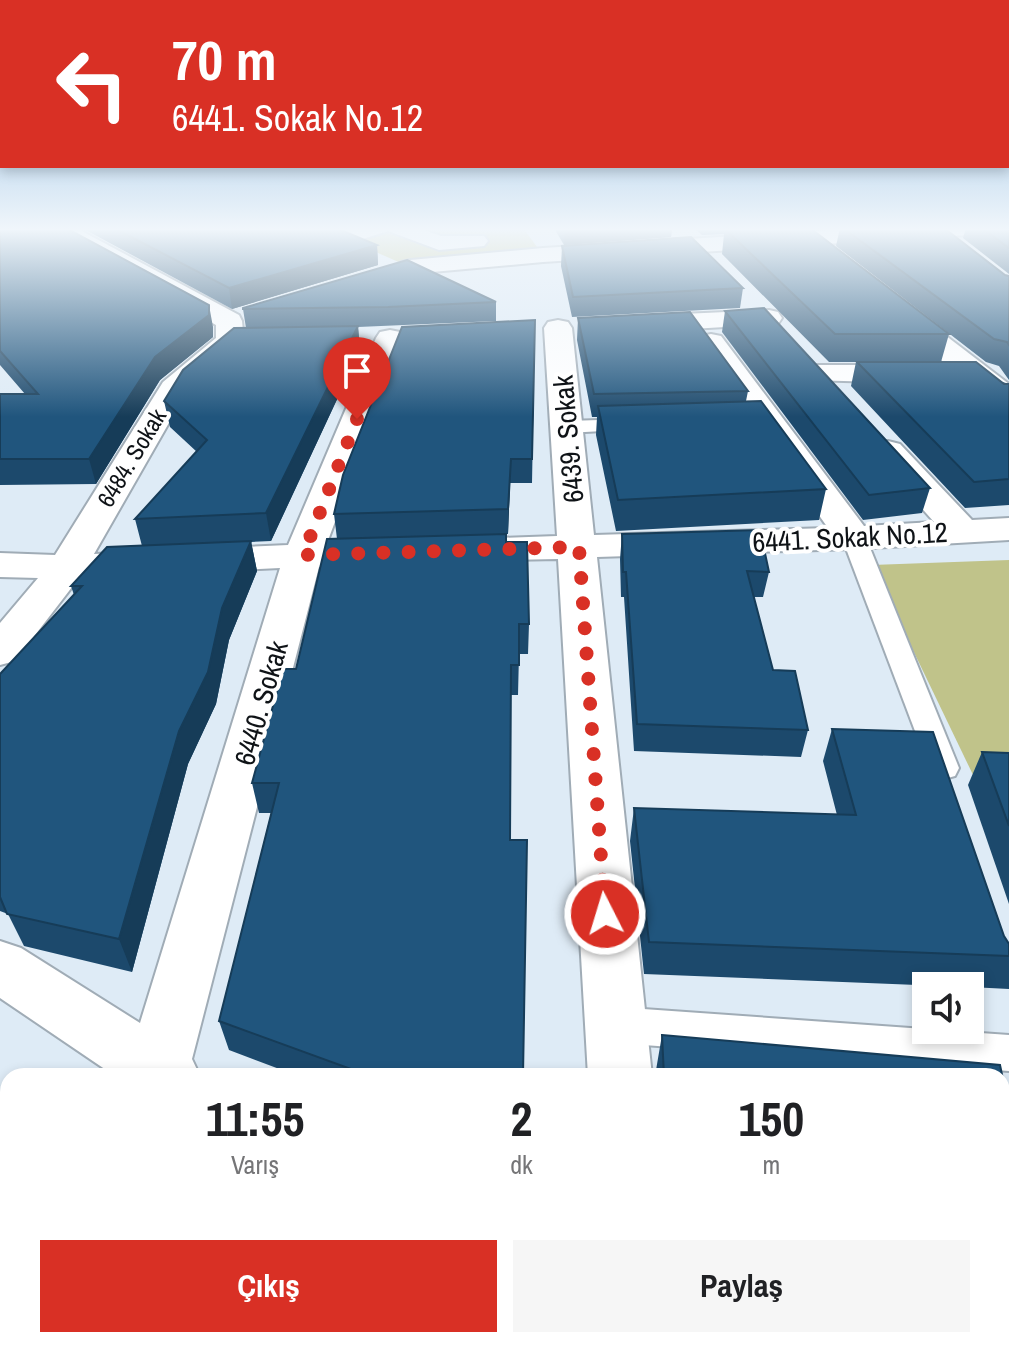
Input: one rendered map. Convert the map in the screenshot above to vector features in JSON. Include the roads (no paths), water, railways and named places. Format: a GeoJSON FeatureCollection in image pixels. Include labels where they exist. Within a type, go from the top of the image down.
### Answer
{"type":"FeatureCollection","features":[{"type":"Feature","properties":{"kind":"street"},"geometry":{"type":"LineString","coordinates":[[166,291],[239,334]]}},
{"type":"Feature","properties":{"kind":"street"},"geometry":{"type":"LineString","coordinates":[[741,291],[838,397]]}},
{"type":"Feature","properties":{"kind":"street"},"geometry":{"type":"LineString","coordinates":[[880,297],[1009,399]]}},
{"type":"Feature","properties":{"kind":"street","name":"6484. Sokak"},"geometry":{"type":"LineString","coordinates":[[0,651],[67,567],[174,388],[239,334],[259,312]]}},
{"type":"Feature","properties":{"kind":"street"},"geometry":{"type":"LineString","coordinates":[[619,325],[769,318]]}},
{"type":"Feature","properties":{"kind":"street"},"geometry":{"type":"LineString","coordinates":[[696,321],[754,422],[854,538]]}},
{"type":"Feature","properties":{"kind":"street","name":"6439. Sokak"},"geometry":{"type":"LineString","coordinates":[[558,328],[579,547],[597,831],[619,1068]]}},
{"type":"Feature","properties":{"kind":"street","name":"6440. Sokak"},"geometry":{"type":"LineString","coordinates":[[162,1068],[303,555],[391,337]]}},
{"type":"Feature","properties":{"kind":"street"},"geometry":{"type":"LineString","coordinates":[[818,374],[1009,374]]}},
{"type":"Feature","properties":{"kind":"street"},"geometry":{"type":"LineString","coordinates":[[869,430],[962,531]]}},
{"type":"Feature","properties":{"kind":"street","name":"6441. Sokak No.12"},"geometry":{"type":"LineString","coordinates":[[0,565],[67,567],[303,555],[854,538],[1009,529]]}},
{"type":"Feature","properties":{"kind":"street"},"geometry":{"type":"LineString","coordinates":[[0,966],[151,1068]]}},
{"type":"Feature","properties":{"kind":"lane"},"geometry":{"type":"LineString","coordinates":[[567,427],[660,424]]}},
{"type":"Feature","properties":{"kind":"lane"},"geometry":{"type":"LineString","coordinates":[[854,538],[928,721],[952,794]]}},
{"type":"Feature","properties":{"kind":"lane"},"geometry":{"type":"LineString","coordinates":[[615,1025],[1009,1053]]}}]}
